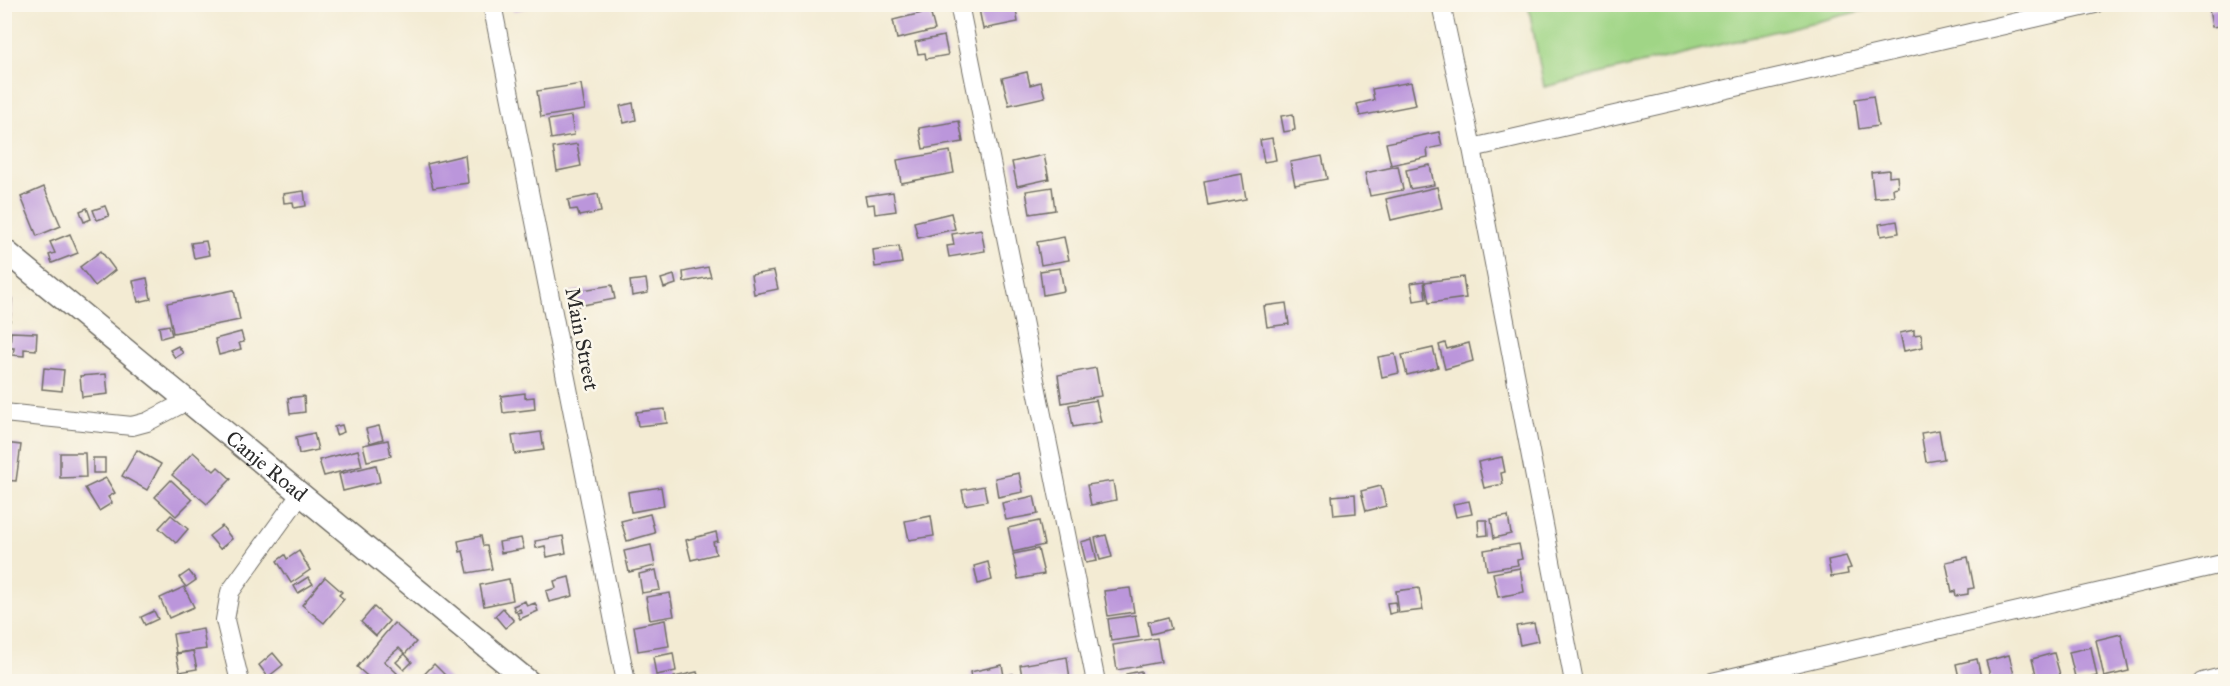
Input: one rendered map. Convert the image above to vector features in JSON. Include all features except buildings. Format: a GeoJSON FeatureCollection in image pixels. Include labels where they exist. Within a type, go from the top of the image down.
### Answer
{"type":"FeatureCollection","features":[{"type":"Feature","properties":{"kind":"street","name":"Main Street"},"geometry":{"type":"LineString","coordinates":[[492,4],[627,681]]}},
{"type":"Feature","properties":{"kind":"street"},"geometry":{"type":"LineString","coordinates":[[959,4],[1096,681]]}},
{"type":"Feature","properties":{"kind":"street"},"geometry":{"type":"LineString","coordinates":[[1442,4],[1472,148],[1574,681]]}},
{"type":"Feature","properties":{"kind":"street"},"geometry":{"type":"LineString","coordinates":[[1472,148],[2095,4]]}},
{"type":"Feature","properties":{"kind":"street","name":"Canje Road"},"geometry":{"type":"LineString","coordinates":[[4,250],[529,681]]}},
{"type":"Feature","properties":{"kind":"street"},"geometry":{"type":"LineString","coordinates":[[4,413],[132,426],[147,422],[187,401]]}},
{"type":"Feature","properties":{"kind":"street"},"geometry":{"type":"LineString","coordinates":[[240,681],[225,620],[230,592],[300,495]]}},
{"type":"Feature","properties":{"kind":"street"},"geometry":{"type":"LineString","coordinates":[[1712,681],[2226,563]]}},
{"type":"Feature","properties":{"kind":"street"},"geometry":{"type":"LineString","coordinates":[[228,681],[232,655]]}},
{"type":"Feature","properties":{"kind":"street"},"geometry":{"type":"LineString","coordinates":[[2202,681],[2226,676]]}},
{"type":"Feature","properties":{"kind":"green space"},"geometry":{"type":"Polygon","coordinates":[[[1528,4],[1886,4],[1886,5],[1544,87],[1528,4]]]}}]}
